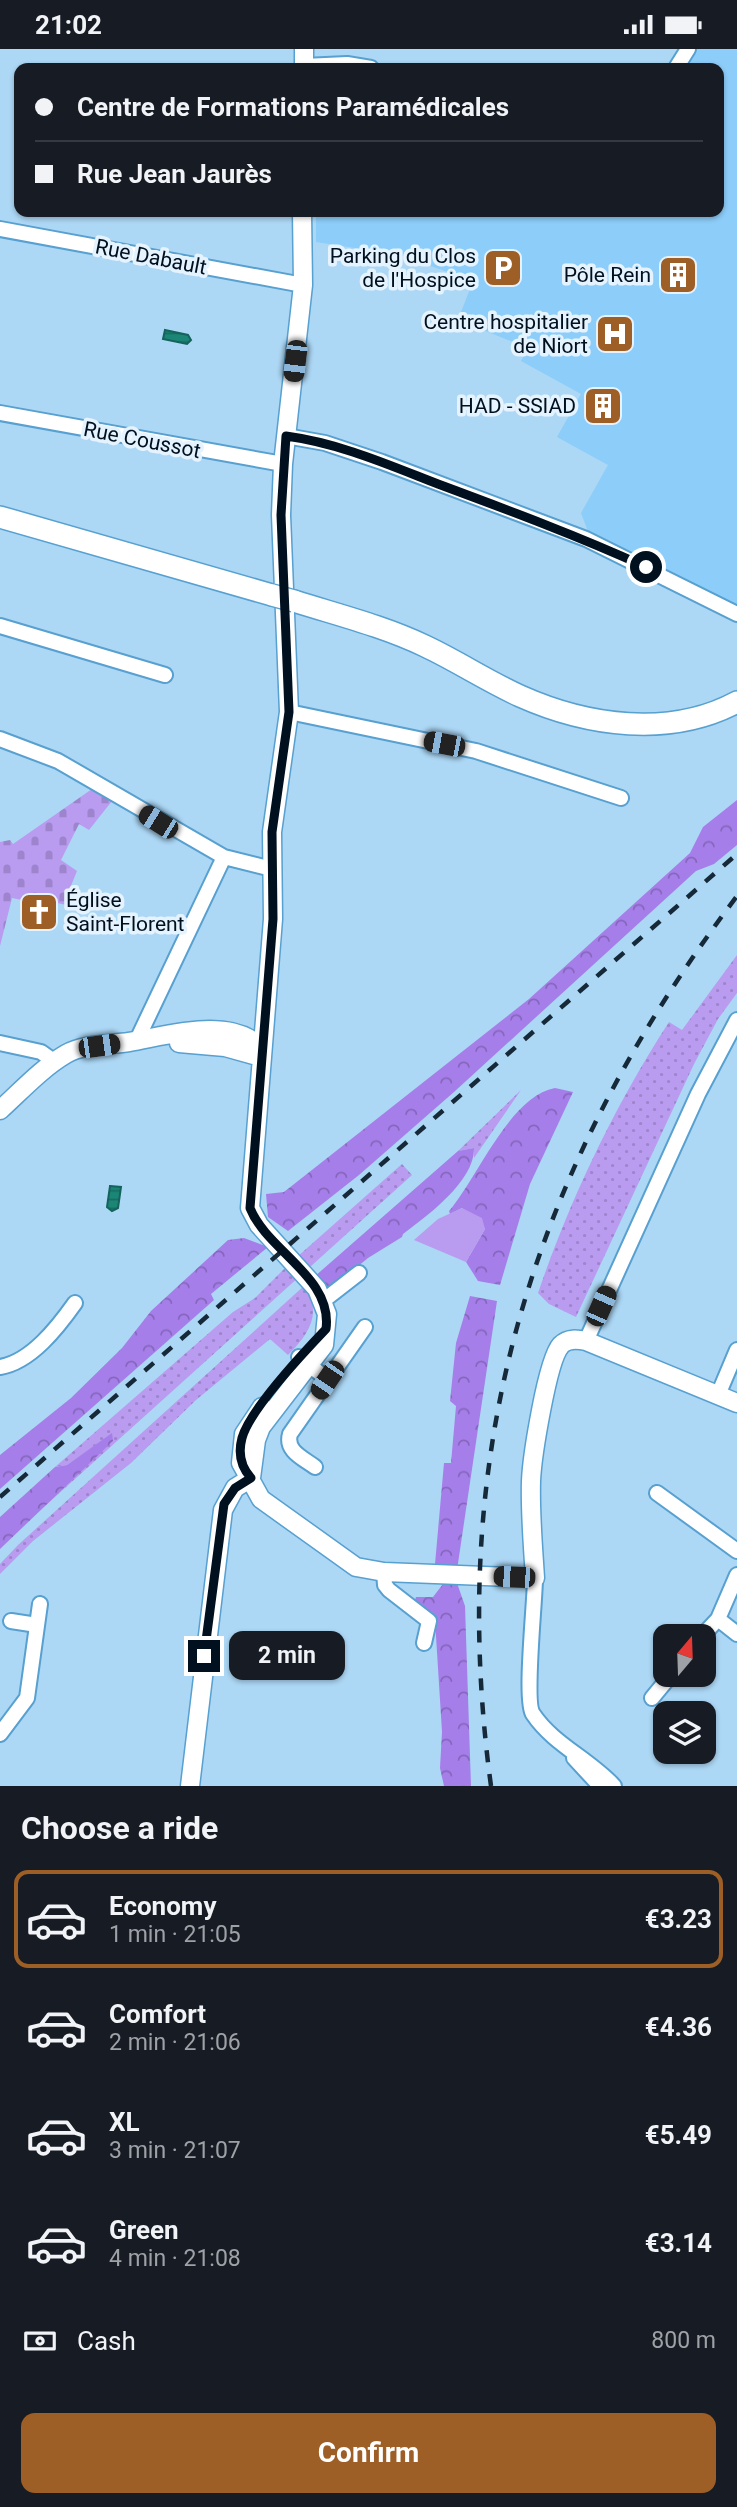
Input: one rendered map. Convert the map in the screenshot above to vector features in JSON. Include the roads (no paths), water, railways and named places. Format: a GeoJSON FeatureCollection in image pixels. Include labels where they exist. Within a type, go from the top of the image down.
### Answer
{"type":"FeatureCollection","features":[{"type":"Feature","properties":{"kind":"main road"},"geometry":{"type":"LineString","coordinates":[[0,517],[392,631],[517,695],[577,717],[648,725],[702,717],[737,702]]}},
{"type":"Feature","properties":{"kind":"street"},"geometry":{"type":"LineString","coordinates":[[304,61],[333,63]]}},
{"type":"Feature","properties":{"kind":"street"},"geometry":{"type":"LineString","coordinates":[[302,217],[303,285],[283,464],[282,582],[289,712],[275,807],[273,919],[250,1208],[259,1225],[310,1281],[323,1301],[327,1314],[326,1329],[244,1434],[241,1463],[261,1499],[324,1541],[356,1567],[384,1572],[536,1578]]}},
{"type":"Feature","properties":{"kind":"street","name":"Rue Dabault"},"geometry":{"type":"LineString","coordinates":[[0,229],[303,285]]}},
{"type":"Feature","properties":{"kind":"street","name":"Rue Coussot"},"geometry":{"type":"LineString","coordinates":[[0,413],[283,464]]}},
{"type":"Feature","properties":{"kind":"street"},"geometry":{"type":"LineString","coordinates":[[286,436],[325,443],[382,462],[586,539],[737,614]]}},
{"type":"Feature","properties":{"kind":"street"},"geometry":{"type":"LineString","coordinates":[[0,625],[165,675]]}},
{"type":"Feature","properties":{"kind":"street"},"geometry":{"type":"LineString","coordinates":[[289,712],[476,751],[621,798]]}},
{"type":"Feature","properties":{"kind":"street"},"geometry":{"type":"LineString","coordinates":[[0,739],[58,761],[97,782],[158,822],[224,857],[272,869]]}},
{"type":"Feature","properties":{"kind":"street"},"geometry":{"type":"LineString","coordinates":[[137,1040],[224,857]]}},
{"type":"Feature","properties":{"kind":"street"},"geometry":{"type":"LineString","coordinates":[[222,1032],[244,1024],[265,1006]]}},
{"type":"Feature","properties":{"kind":"street"},"geometry":{"type":"LineString","coordinates":[[578,1340],[737,1020]]}},
{"type":"Feature","properties":{"kind":"street"},"geometry":{"type":"LineString","coordinates":[[0,1110],[55,1062],[79,1049],[178,1031],[244,1035],[261,1053]]}},
{"type":"Feature","properties":{"kind":"street"},"geometry":{"type":"LineString","coordinates":[[137,1040],[204,1044],[261,1053]]}},
{"type":"Feature","properties":{"kind":"street"},"geometry":{"type":"LineString","coordinates":[[0,1043],[41,1052],[55,1062]]}},
{"type":"Feature","properties":{"kind":"street"},"geometry":{"type":"LineString","coordinates":[[323,1301],[359,1273]]}},
{"type":"Feature","properties":{"kind":"street"},"geometry":{"type":"LineString","coordinates":[[0,1367],[35,1347],[59,1326],[75,1303]]}},
{"type":"Feature","properties":{"kind":"street"},"geometry":{"type":"LineString","coordinates":[[315,1467],[291,1450],[288,1439],[365,1327]]}},
{"type":"Feature","properties":{"kind":"street"},"geometry":{"type":"LineString","coordinates":[[600,1786],[533,1714],[528,1702],[536,1578],[531,1482],[533,1458],[555,1355],[562,1344],[578,1340],[737,1403]]}},
{"type":"Feature","properties":{"kind":"street"},"geometry":{"type":"LineString","coordinates":[[718,1395],[737,1350]]}},
{"type":"Feature","properties":{"kind":"street"},"geometry":{"type":"LineString","coordinates":[[304,1360],[327,1380]]}},
{"type":"Feature","properties":{"kind":"street"},"geometry":{"type":"LineString","coordinates":[[190,1786],[224,1504],[235,1488],[251,1478]]}},
{"type":"Feature","properties":{"kind":"street"},"geometry":{"type":"LineString","coordinates":[[657,1493],[737,1551]]}},
{"type":"Feature","properties":{"kind":"street"},"geometry":{"type":"LineString","coordinates":[[384,1572],[389,1590],[429,1621],[424,1643]]}},
{"type":"Feature","properties":{"kind":"street"},"geometry":{"type":"LineString","coordinates":[[713,1624],[737,1575]]}},
{"type":"Feature","properties":{"kind":"street"},"geometry":{"type":"LineString","coordinates":[[0,1734],[27,1698],[40,1604]]}},
{"type":"Feature","properties":{"kind":"street"},"geometry":{"type":"LineString","coordinates":[[718,1619],[737,1634]]}},
{"type":"Feature","properties":{"kind":"street"},"geometry":{"type":"LineString","coordinates":[[12,1622],[37,1625]]}},
{"type":"Feature","properties":{"kind":"street"},"geometry":{"type":"LineString","coordinates":[[652,1698],[661,1687]]}},
{"type":"Feature","properties":{"kind":"street"},"geometry":{"type":"LineString","coordinates":[[569,1751],[593,1766],[614,1786]]}},
{"type":"Feature","properties":{"kind":"railway"},"geometry":{"type":"LineString","coordinates":[[0,1497],[737,854]]}},
{"type":"Feature","properties":{"kind":"railway"},"geometry":{"type":"LineString","coordinates":[[491,1786],[480,1662],[481,1542],[495,1427],[520,1315],[557,1207],[606,1101],[666,998],[737,896]]}},
{"type":"Feature","properties":{"kind":"place","name":"Parking du Clos de l'Hospice"},"geometry":{"type":"Point","coordinates":[503,268]}},
{"type":"Feature","properties":{"kind":"place","name":"Pôle Rein"},"geometry":{"type":"Point","coordinates":[678,275]}},
{"type":"Feature","properties":{"kind":"place","name":"Centre hospitalier de Niort"},"geometry":{"type":"Point","coordinates":[615,334]}},
{"type":"Feature","properties":{"kind":"place","name":"HAD - SSIAD"},"geometry":{"type":"Point","coordinates":[603,406]}},
{"type":"Feature","properties":{"kind":"place","name":"Église Saint-Florent"},"geometry":{"type":"Point","coordinates":[39,912]}}]}
